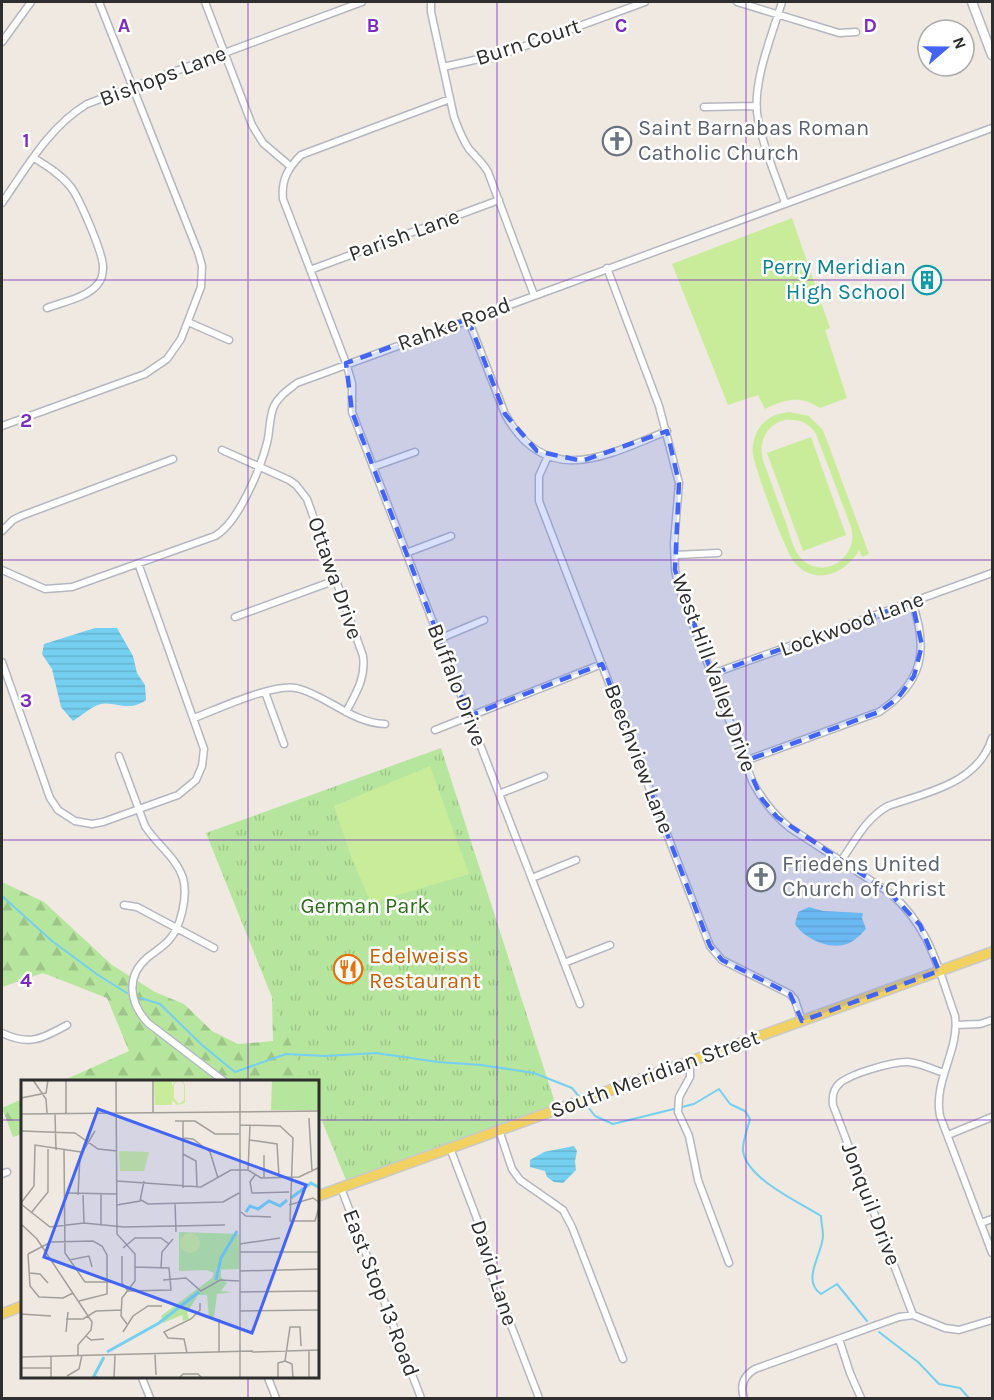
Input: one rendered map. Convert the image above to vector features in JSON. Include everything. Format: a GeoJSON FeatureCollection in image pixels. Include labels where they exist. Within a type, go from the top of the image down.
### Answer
{"type":"FeatureCollection","features":[{"type":"Feature","properties":{"kind":"main road"},"geometry":{"type":"LineString","coordinates":[[972,2],[993,55]]}},
{"type":"Feature","properties":{"kind":"main road","name":"South Meridian Street"},"geometry":{"type":"LineString","coordinates":[[320,1195],[993,952]]}},
{"type":"Feature","properties":{"kind":"main road"},"geometry":{"type":"LineString","coordinates":[[2,1314],[21,1306]]}},
{"type":"Feature","properties":{"kind":"street"},"geometry":{"type":"LineString","coordinates":[[2,42],[31,2]]}},
{"type":"Feature","properties":{"kind":"street"},"geometry":{"type":"LineString","coordinates":[[2,426],[150,371],[171,354],[188,322],[201,287],[201,263],[99,2]]}},
{"type":"Feature","properties":{"kind":"street"},"geometry":{"type":"LineString","coordinates":[[205,2],[252,125],[263,143],[290,166],[310,150],[450,99]]}},
{"type":"Feature","properties":{"kind":"street","name":"Bishops Lane"},"geometry":{"type":"LineString","coordinates":[[2,203],[55,129],[87,104],[362,2]]}},
{"type":"Feature","properties":{"kind":"street"},"geometry":{"type":"LineString","coordinates":[[431,2],[431,12],[459,131],[470,149],[483,163],[534,295]]}},
{"type":"Feature","properties":{"kind":"street","name":"Burn Court"},"geometry":{"type":"LineString","coordinates":[[443,67],[506,52],[645,2]]}},
{"type":"Feature","properties":{"kind":"street"},"geometry":{"type":"LineString","coordinates":[[737,2],[839,33],[856,32]]}},
{"type":"Feature","properties":{"kind":"street"},"geometry":{"type":"LineString","coordinates":[[782,2],[757,88],[756,105],[762,139],[785,203]]}},
{"type":"Feature","properties":{"kind":"street"},"geometry":{"type":"LineString","coordinates":[[704,107],[756,105]]}},
{"type":"Feature","properties":{"kind":"street","name":"Rahke Road"},"geometry":{"type":"LineString","coordinates":[[2,570],[34,585],[54,590],[72,587],[214,536],[225,530],[234,519],[267,444],[274,407],[283,393],[297,383],[346,363],[993,128]]}},
{"type":"Feature","properties":{"kind":"street"},"geometry":{"type":"LineString","coordinates":[[34,158],[60,176],[72,188],[104,266],[102,278],[97,286],[87,293],[47,308]]}},
{"type":"Feature","properties":{"kind":"street","name":"Buffalo Drive"},"geometry":{"type":"LineString","coordinates":[[290,166],[283,181],[283,199],[346,363],[352,383],[352,412],[580,1004]]}},
{"type":"Feature","properties":{"kind":"street","name":"Parish Lane"},"geometry":{"type":"LineString","coordinates":[[310,270],[499,200]]}},
{"type":"Feature","properties":{"kind":"street","name":"West Hill Valley Drive"},"geometry":{"type":"LineString","coordinates":[[607,268],[659,406],[679,483],[674,543],[675,570],[679,588],[753,783],[762,799],[777,817],[790,828],[890,893],[920,925],[939,971],[956,1025]]}},
{"type":"Feature","properties":{"kind":"street"},"geometry":{"type":"LineString","coordinates":[[468,319],[510,424],[525,442],[548,456],[582,461],[599,458],[667,431]]}},
{"type":"Feature","properties":{"kind":"street"},"geometry":{"type":"LineString","coordinates":[[188,322],[229,340]]}},
{"type":"Feature","properties":{"kind":"street","name":"Ottawa Drive"},"geometry":{"type":"LineString","coordinates":[[222,450],[288,480],[303,491],[308,499],[363,656],[364,668],[361,685],[346,712]]}},
{"type":"Feature","properties":{"kind":"street"},"geometry":{"type":"LineString","coordinates":[[373,467],[415,452]]}},
{"type":"Feature","properties":{"kind":"street","name":"Beechview Lane"},"geometry":{"type":"LineString","coordinates":[[548,456],[539,476],[539,501],[710,946],[722,960],[790,994],[795,1000],[802,1021]]}},
{"type":"Feature","properties":{"kind":"street"},"geometry":{"type":"LineString","coordinates":[[2,531],[13,520],[21,516],[173,459]]}},
{"type":"Feature","properties":{"kind":"street"},"geometry":{"type":"LineString","coordinates":[[406,553],[451,536]]}},
{"type":"Feature","properties":{"kind":"street"},"geometry":{"type":"LineString","coordinates":[[675,555],[718,553]]}},
{"type":"Feature","properties":{"kind":"street"},"geometry":{"type":"LineString","coordinates":[[2,662],[50,798],[58,810],[75,821],[92,824],[178,795],[196,780],[202,766],[204,749],[138,563]]}},
{"type":"Feature","properties":{"kind":"street","name":"Lockwood Lane"},"geometry":{"type":"LineString","coordinates":[[712,675],[993,573]]}},
{"type":"Feature","properties":{"kind":"street"},"geometry":{"type":"LineString","coordinates":[[235,617],[336,580]]}},
{"type":"Feature","properties":{"kind":"street"},"geometry":{"type":"LineString","coordinates":[[745,761],[879,712],[898,698],[914,676],[922,645],[919,622],[912,602]]}},
{"type":"Feature","properties":{"kind":"street"},"geometry":{"type":"LineString","coordinates":[[439,639],[484,620]]}},
{"type":"Feature","properties":{"kind":"street"},"geometry":{"type":"LineString","coordinates":[[435,730],[602,664]]}},
{"type":"Feature","properties":{"kind":"street"},"geometry":{"type":"LineString","coordinates":[[194,718],[265,692],[286,687],[300,689],[370,723],[385,724]]}},
{"type":"Feature","properties":{"kind":"street"},"geometry":{"type":"LineString","coordinates":[[265,692],[284,744]]}},
{"type":"Feature","properties":{"kind":"street"},"geometry":{"type":"LineString","coordinates":[[841,861],[868,820],[877,812],[959,780],[974,770],[984,759],[993,738]]}},
{"type":"Feature","properties":{"kind":"street"},"geometry":{"type":"LineString","coordinates":[[119,756],[138,809],[151,836],[174,860],[183,878],[184,899],[177,927],[167,943],[136,970],[132,987],[134,1004],[148,1023],[222,1080]]}},
{"type":"Feature","properties":{"kind":"street"},"geometry":{"type":"LineString","coordinates":[[499,794],[544,776]]}},
{"type":"Feature","properties":{"kind":"street"},"geometry":{"type":"LineString","coordinates":[[532,878],[576,860]]}},
{"type":"Feature","properties":{"kind":"street"},"geometry":{"type":"LineString","coordinates":[[124,905],[137,907],[214,948]]}},
{"type":"Feature","properties":{"kind":"street"},"geometry":{"type":"LineString","coordinates":[[564,963],[610,945]]}},
{"type":"Feature","properties":{"kind":"street"},"geometry":{"type":"LineString","coordinates":[[993,1020],[980,1024],[956,1025],[954,1042],[939,1091],[938,1105],[993,1253]]}},
{"type":"Feature","properties":{"kind":"street"},"geometry":{"type":"LineString","coordinates":[[2,1033],[25,1040],[34,1040],[45,1037],[67,1025]]}},
{"type":"Feature","properties":{"kind":"street"},"geometry":{"type":"LineString","coordinates":[[686,1063],[690,1069],[690,1077],[680,1095],[678,1109],[689,1136],[698,1180],[729,1263]]}},
{"type":"Feature","properties":{"kind":"street","name":"Jonquil Drive"},"geometry":{"type":"LineString","coordinates":[[913,1315],[833,1105],[834,1091],[840,1083],[849,1078],[893,1063],[914,1063],[944,1073]]}},
{"type":"Feature","properties":{"kind":"street"},"geometry":{"type":"LineString","coordinates":[[948,1135],[993,1117]]}},
{"type":"Feature","properties":{"kind":"street"},"geometry":{"type":"LineString","coordinates":[[499,1130],[512,1169],[520,1180],[563,1210],[572,1227],[623,1359]]}},
{"type":"Feature","properties":{"kind":"street","name":"David Lane"},"geometry":{"type":"LineString","coordinates":[[450,1148],[482,1232],[486,1260],[539,1398]]}},
{"type":"Feature","properties":{"kind":"street","name":"East Stop 13 Road"},"geometry":{"type":"LineString","coordinates":[[341,1188],[421,1398]]}},
{"type":"Feature","properties":{"kind":"street"},"geometry":{"type":"LineString","coordinates":[[981,1223],[993,1219]]}},
{"type":"Feature","properties":{"kind":"street"},"geometry":{"type":"LineString","coordinates":[[744,1398],[742,1392],[744,1379],[754,1369],[899,1317],[913,1315],[945,1328],[959,1330],[993,1320]]}},
{"type":"Feature","properties":{"kind":"street"},"geometry":{"type":"LineString","coordinates":[[839,1339],[861,1398]]}},
{"type":"Feature","properties":{"kind":"street"},"geometry":{"type":"LineString","coordinates":[[143,1379],[150,1398]]}},
{"type":"Feature","properties":{"kind":"street"},"geometry":{"type":"LineString","coordinates":[[269,1379],[276,1398]]}},
{"type":"Feature","properties":{"kind":"highlighted area"},"geometry":{"type":"Polygon","coordinates":[[[468,319],[505,414],[537,451],[582,461],[667,431],[679,483],[675,570],[712,674],[912,602],[922,645],[914,676],[898,698],[879,712],[745,761],[762,799],[777,817],[890,893],[920,925],[939,971],[802,1021],[790,994],[722,960],[710,946],[602,664],[469,716],[352,412],[346,363],[468,319]]]}},
{"type":"Feature","properties":{"kind":"green space"},"geometry":{"type":"Polygon","coordinates":[[[792,218],[830,328],[825,330],[847,398],[820,408],[806,401],[792,400],[765,409],[758,395],[728,405],[672,264],[792,218]]]}},
{"type":"Feature","properties":{"kind":"green space"},"geometry":{"type":"Polygon","coordinates":[[[784,413],[809,416],[823,430],[869,554],[862,557],[859,550],[846,565],[830,574],[812,574],[803,570],[790,556],[755,464],[753,448],[757,431],[768,419],[784,413]],[[790,420],[778,422],[768,430],[762,446],[763,460],[797,553],[808,564],[827,567],[837,563],[850,548],[851,527],[816,434],[807,424],[790,420]]]}},
{"type":"Feature","properties":{"kind":"green space"},"geometry":{"type":"Polygon","coordinates":[[[811,437],[846,535],[803,551],[767,453],[811,437]]]}},
{"type":"Feature","properties":{"kind":"green space","name":"German Park"},"geometry":{"type":"Polygon","coordinates":[[[441,748],[557,1109],[348,1185],[320,1116],[320,1080],[305,1080],[206,833],[441,748]]]}},
{"type":"Feature","properties":{"kind":"green space"},"geometry":{"type":"Polygon","coordinates":[[[430,766],[469,874],[371,903],[352,859],[334,806],[430,766]]]}},
{"type":"Feature","properties":{"kind":"green space"},"geometry":{"type":"Polygon","coordinates":[[[2,882],[44,902],[112,965],[155,992],[184,1004],[212,1031],[238,1044],[273,1041],[272,997],[305,1078],[296,1080],[64,1080],[129,1051],[107,998],[43,973],[2,987],[2,882]]]}},
{"type":"Feature","properties":{"kind":"green space"},"geometry":{"type":"Polygon","coordinates":[[[21,1099],[21,1134],[13,1137],[2,1108],[21,1099]]]}},
{"type":"Feature","properties":{"kind":"water"},"geometry":{"type":"Polygon","coordinates":[[[95,628],[117,628],[133,656],[137,673],[145,685],[146,700],[132,706],[98,705],[73,721],[61,707],[52,669],[42,654],[44,644],[95,628]]]}},
{"type":"Feature","properties":{"kind":"water"},"geometry":{"type":"Polygon","coordinates":[[[809,907],[823,911],[863,913],[862,918],[866,929],[844,945],[820,943],[806,935],[795,924],[798,912],[809,907]]]}},
{"type":"Feature","properties":{"kind":"water"},"geometry":{"type":"Polygon","coordinates":[[[574,1146],[577,1151],[576,1170],[563,1183],[554,1182],[547,1177],[545,1171],[530,1167],[530,1160],[544,1152],[574,1146]]]}},
{"type":"Feature","properties":{"kind":"waterway"},"geometry":{"type":"LineString","coordinates":[[2,896],[52,941],[127,993]]}},
{"type":"Feature","properties":{"kind":"waterway"},"geometry":{"type":"LineString","coordinates":[[141,998],[160,1004],[202,1045],[235,1072],[286,1054],[325,1056],[376,1053],[534,1073],[572,1088],[581,1099]]}},
{"type":"Feature","properties":{"kind":"waterway"},"geometry":{"type":"LineString","coordinates":[[585,1103],[595,1116],[613,1124],[694,1104],[719,1089],[730,1104],[745,1111],[750,1119],[743,1151],[754,1171],[775,1189],[821,1216],[823,1236],[814,1267],[815,1288],[821,1294],[837,1284],[867,1321]]}},
{"type":"Feature","properties":{"kind":"waterway"},"geometry":{"type":"LineString","coordinates":[[879,1332],[918,1362],[939,1384],[960,1388],[969,1398]]}},
{"type":"Feature","properties":{"kind":"place","name":"Saint Barnabas Roman Catholic Church"},"geometry":{"type":"Point","coordinates":[617,141]}},
{"type":"Feature","properties":{"kind":"place","name":"Perry Meridian High School"},"geometry":{"type":"Point","coordinates":[927,280]}},
{"type":"Feature","properties":{"kind":"place","name":"Friedens United Church of Christ"},"geometry":{"type":"Point","coordinates":[761,877]}},
{"type":"Feature","properties":{"kind":"place","name":"Edelweiss Restaurant"},"geometry":{"type":"Point","coordinates":[348,969]}}]}
